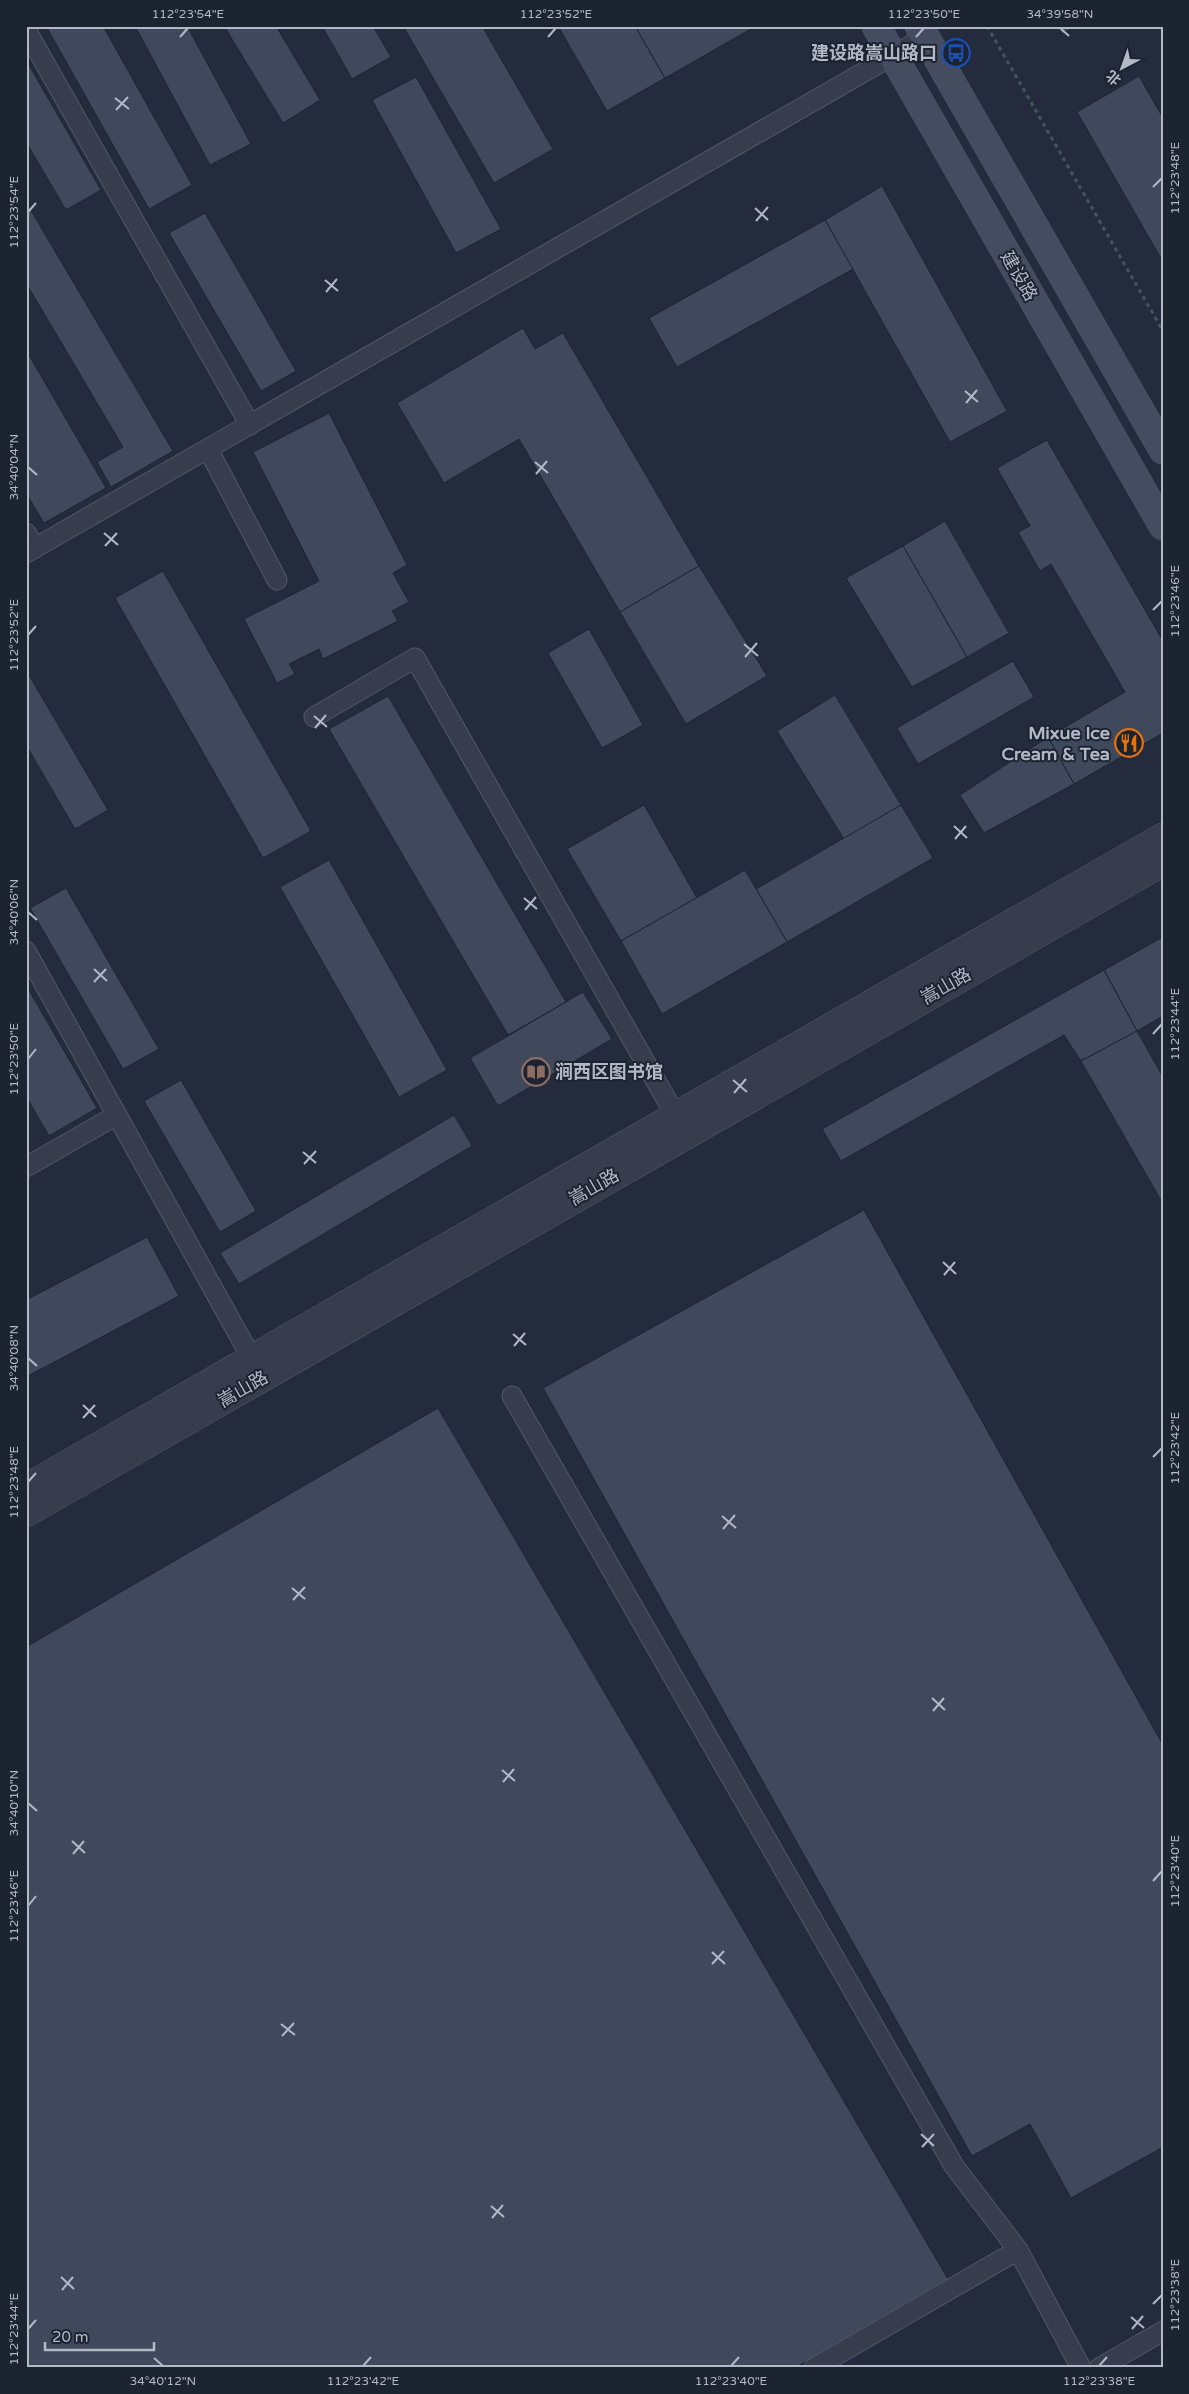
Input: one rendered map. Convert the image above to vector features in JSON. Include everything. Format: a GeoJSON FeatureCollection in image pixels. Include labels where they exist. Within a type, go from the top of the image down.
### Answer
{"type":"FeatureCollection","features":[{"type":"Feature","properties":{"kind":"street","name":"建设路"},"geometry":{"type":"LineString","coordinates":[[876,26],[1163,526]]}},
{"type":"Feature","properties":{"kind":"street"},"geometry":{"type":"LineString","coordinates":[[922,32],[1163,450]]}},
{"type":"Feature","properties":{"kind":"street","name":"嵩山路"},"geometry":{"type":"LineString","coordinates":[[26,1513],[258,1368],[681,1125],[1163,837]]}},
{"type":"Feature","properties":{"kind":"street","name":"嵩山路"},"geometry":{"type":"LineString","coordinates":[[681,1125],[1163,862]]}},
{"type":"Feature","properties":{"kind":"street","name":"嵩山路"},"geometry":{"type":"LineString","coordinates":[[26,1488],[258,1368]]}},
{"type":"Feature","properties":{"kind":"lane"},"geometry":{"type":"LineString","coordinates":[[26,30],[250,425]]}},
{"type":"Feature","properties":{"kind":"lane"},"geometry":{"type":"LineString","coordinates":[[29,545],[208,449],[893,56],[922,32]]}},
{"type":"Feature","properties":{"kind":"lane"},"geometry":{"type":"LineString","coordinates":[[208,449],[277,580]]}},
{"type":"Feature","properties":{"kind":"lane"},"geometry":{"type":"LineString","coordinates":[[314,716],[415,658],[681,1125]]}},
{"type":"Feature","properties":{"kind":"lane"},"geometry":{"type":"LineString","coordinates":[[26,951],[258,1368]]}},
{"type":"Feature","properties":{"kind":"lane"},"geometry":{"type":"LineString","coordinates":[[26,1167],[117,1115]]}},
{"type":"Feature","properties":{"kind":"lane"},"geometry":{"type":"LineString","coordinates":[[512,1396],[954,2166],[1018,2250],[1081,2368]]}},
{"type":"Feature","properties":{"kind":"lane"},"geometry":{"type":"LineString","coordinates":[[814,2368],[1018,2250]]}},
{"type":"Feature","properties":{"kind":"lane"},"geometry":{"type":"LineString","coordinates":[[1100,2368],[1163,2331]]}},
{"type":"Feature","properties":{"kind":"path"},"geometry":{"type":"LineString","coordinates":[[987,26],[1163,331]]}},
{"type":"Feature","properties":{"kind":"building"},"geometry":{"type":"Polygon","coordinates":[[[46,26],[103,26],[192,185],[149,209],[46,26]]]}},
{"type":"Feature","properties":{"kind":"building"},"geometry":{"type":"Polygon","coordinates":[[[135,26],[187,26],[251,144],[210,165],[135,26]]]}},
{"type":"Feature","properties":{"kind":"building"},"geometry":{"type":"Polygon","coordinates":[[[224,26],[276,26],[320,100],[283,123],[224,26]]]}},
{"type":"Feature","properties":{"kind":"building"},"geometry":{"type":"Polygon","coordinates":[[[322,26],[373,26],[391,57],[352,79],[322,26]]]}},
{"type":"Feature","properties":{"kind":"building"},"geometry":{"type":"Polygon","coordinates":[[[403,26],[482,26],[553,149],[494,183],[403,26]]]}},
{"type":"Feature","properties":{"kind":"building"},"geometry":{"type":"Polygon","coordinates":[[[558,26],[635,26],[665,78],[607,111],[558,26]]]}},
{"type":"Feature","properties":{"kind":"building"},"geometry":{"type":"Polygon","coordinates":[[[635,26],[756,26],[665,78],[635,26]]]}},
{"type":"Feature","properties":{"kind":"building"},"geometry":{"type":"Polygon","coordinates":[[[1058,26],[1075,26],[1062,34],[1058,26]]]}},
{"type":"Feature","properties":{"kind":"building"},"geometry":{"type":"Polygon","coordinates":[[[26,60],[101,190],[66,210],[26,142],[26,60]]]}},
{"type":"Feature","properties":{"kind":"building"},"geometry":{"type":"Polygon","coordinates":[[[1139,76],[1163,118],[1163,262],[1077,112],[1139,76]]]}},
{"type":"Feature","properties":{"kind":"building"},"geometry":{"type":"Polygon","coordinates":[[[416,77],[501,229],[456,253],[372,100],[416,77]]]}},
{"type":"Feature","properties":{"kind":"building"},"geometry":{"type":"Polygon","coordinates":[[[882,186],[1007,411],[950,442],[825,220],[882,186]]]}},
{"type":"Feature","properties":{"kind":"building"},"geometry":{"type":"Polygon","coordinates":[[[26,202],[173,451],[111,487],[97,462],[123,447],[26,283],[26,202]]]}},
{"type":"Feature","properties":{"kind":"building"},"geometry":{"type":"Polygon","coordinates":[[[205,213],[296,371],[261,391],[169,233],[205,213]]]}},
{"type":"Feature","properties":{"kind":"building"},"geometry":{"type":"Polygon","coordinates":[[[825,220],[853,269],[677,367],[649,318],[825,220]]]}},
{"type":"Feature","properties":{"kind":"building"},"geometry":{"type":"Polygon","coordinates":[[[523,328],[535,349],[563,333],[699,566],[620,612],[519,439],[444,483],[397,403],[523,328]]]}},
{"type":"Feature","properties":{"kind":"building"},"geometry":{"type":"Polygon","coordinates":[[[26,350],[106,488],[44,523],[26,493],[26,350]]]}},
{"type":"Feature","properties":{"kind":"building"},"geometry":{"type":"Polygon","coordinates":[[[329,413],[407,565],[393,573],[409,602],[392,611],[398,621],[323,659],[319,649],[289,664],[295,674],[277,683],[244,619],[319,581],[253,452],[329,413]]]}},
{"type":"Feature","properties":{"kind":"building"},"geometry":{"type":"Polygon","coordinates":[[[1047,440],[1163,641],[1163,733],[1074,784],[1048,737],[1125,692],[1051,564],[1040,571],[1018,532],[1030,526],[997,468],[1047,440]]]}},
{"type":"Feature","properties":{"kind":"building"},"geometry":{"type":"Polygon","coordinates":[[[945,521],[1009,633],[967,657],[903,546],[945,521]]]}},
{"type":"Feature","properties":{"kind":"building"},"geometry":{"type":"Polygon","coordinates":[[[903,546],[967,657],[912,687],[846,578],[903,546]]]}},
{"type":"Feature","properties":{"kind":"building"},"geometry":{"type":"Polygon","coordinates":[[[699,566],[767,676],[686,724],[620,612],[699,566]]]}},
{"type":"Feature","properties":{"kind":"building"},"geometry":{"type":"Polygon","coordinates":[[[163,571],[311,831],[263,858],[115,598],[163,571]]]}},
{"type":"Feature","properties":{"kind":"building"},"geometry":{"type":"Polygon","coordinates":[[[589,629],[643,725],[602,748],[548,653],[589,629]]]}},
{"type":"Feature","properties":{"kind":"building"},"geometry":{"type":"Polygon","coordinates":[[[1013,661],[1034,697],[918,764],[897,728],[1013,661]]]}},
{"type":"Feature","properties":{"kind":"building"},"geometry":{"type":"Polygon","coordinates":[[[26,670],[108,810],[75,829],[26,745],[26,670]]]}},
{"type":"Feature","properties":{"kind":"building"},"geometry":{"type":"Polygon","coordinates":[[[835,695],[901,805],[844,839],[777,731],[835,695]]]}},
{"type":"Feature","properties":{"kind":"building"},"geometry":{"type":"Polygon","coordinates":[[[388,696],[566,1002],[508,1035],[329,729],[388,696]]]}},
{"type":"Feature","properties":{"kind":"building"},"geometry":{"type":"Polygon","coordinates":[[[1048,737],[1074,784],[984,833],[960,795],[1048,737]]]}},
{"type":"Feature","properties":{"kind":"building"},"geometry":{"type":"Polygon","coordinates":[[[644,805],[697,898],[621,941],[567,849],[644,805]]]}},
{"type":"Feature","properties":{"kind":"building"},"geometry":{"type":"Polygon","coordinates":[[[901,805],[933,858],[787,942],[756,889],[901,805]]]}},
{"type":"Feature","properties":{"kind":"building"},"geometry":{"type":"Polygon","coordinates":[[[329,860],[447,1070],[399,1097],[280,887],[329,860]]]}},
{"type":"Feature","properties":{"kind":"building"},"geometry":{"type":"Polygon","coordinates":[[[745,870],[787,942],[662,1014],[621,941],[745,870]]]}},
{"type":"Feature","properties":{"kind":"building"},"geometry":{"type":"Polygon","coordinates":[[[66,888],[159,1049],[123,1069],[30,908],[66,888]]]}},
{"type":"Feature","properties":{"kind":"building"},"geometry":{"type":"Polygon","coordinates":[[[1163,937],[1163,1016],[1137,1031],[1104,970],[1163,937]]]}},
{"type":"Feature","properties":{"kind":"building"},"geometry":{"type":"Polygon","coordinates":[[[1104,970],[1137,1031],[1081,1061],[1064,1035],[841,1161],[822,1129],[1104,970]]]}},
{"type":"Feature","properties":{"kind":"building"},"geometry":{"type":"Polygon","coordinates":[[[26,985],[97,1108],[49,1136],[26,1096],[26,985]]]}},
{"type":"Feature","properties":{"kind":"building"},"geometry":{"type":"Polygon","coordinates":[[[583,992],[612,1039],[498,1106],[470,1058],[583,992]]]}},
{"type":"Feature","properties":{"kind":"building"},"geometry":{"type":"Polygon","coordinates":[[[1137,1031],[1163,1077],[1163,1204],[1081,1061],[1137,1031]]]}},
{"type":"Feature","properties":{"kind":"building"},"geometry":{"type":"Polygon","coordinates":[[[181,1080],[256,1211],[220,1232],[144,1101],[181,1080]]]}},
{"type":"Feature","properties":{"kind":"building"},"geometry":{"type":"Polygon","coordinates":[[[454,1115],[472,1146],[239,1284],[220,1253],[454,1115]]]}},
{"type":"Feature","properties":{"kind":"building"},"geometry":{"type":"Polygon","coordinates":[[[864,1210],[1163,1745],[1163,2147],[1071,2198],[1030,2124],[972,2156],[543,1388],[864,1210]]]}},
{"type":"Feature","properties":{"kind":"building"},"geometry":{"type":"Polygon","coordinates":[[[147,1237],[179,1296],[26,1377],[26,1300],[147,1237]]]}},
{"type":"Feature","properties":{"kind":"building"},"geometry":{"type":"Polygon","coordinates":[[[438,1408],[948,2279],[795,2368],[26,2368],[26,1647],[438,1408]]]}},
{"type":"Feature","properties":{"kind":"place","name":"建设路嵩山路口"},"geometry":{"type":"Point","coordinates":[956,53]}},
{"type":"Feature","properties":{"kind":"place","name":"Mixue Ice Cream & Tea"},"geometry":{"type":"Point","coordinates":[1129,743]}},
{"type":"Feature","properties":{"kind":"place","name":"涧西区图书馆"},"geometry":{"type":"Point","coordinates":[536,1072]}}]}
